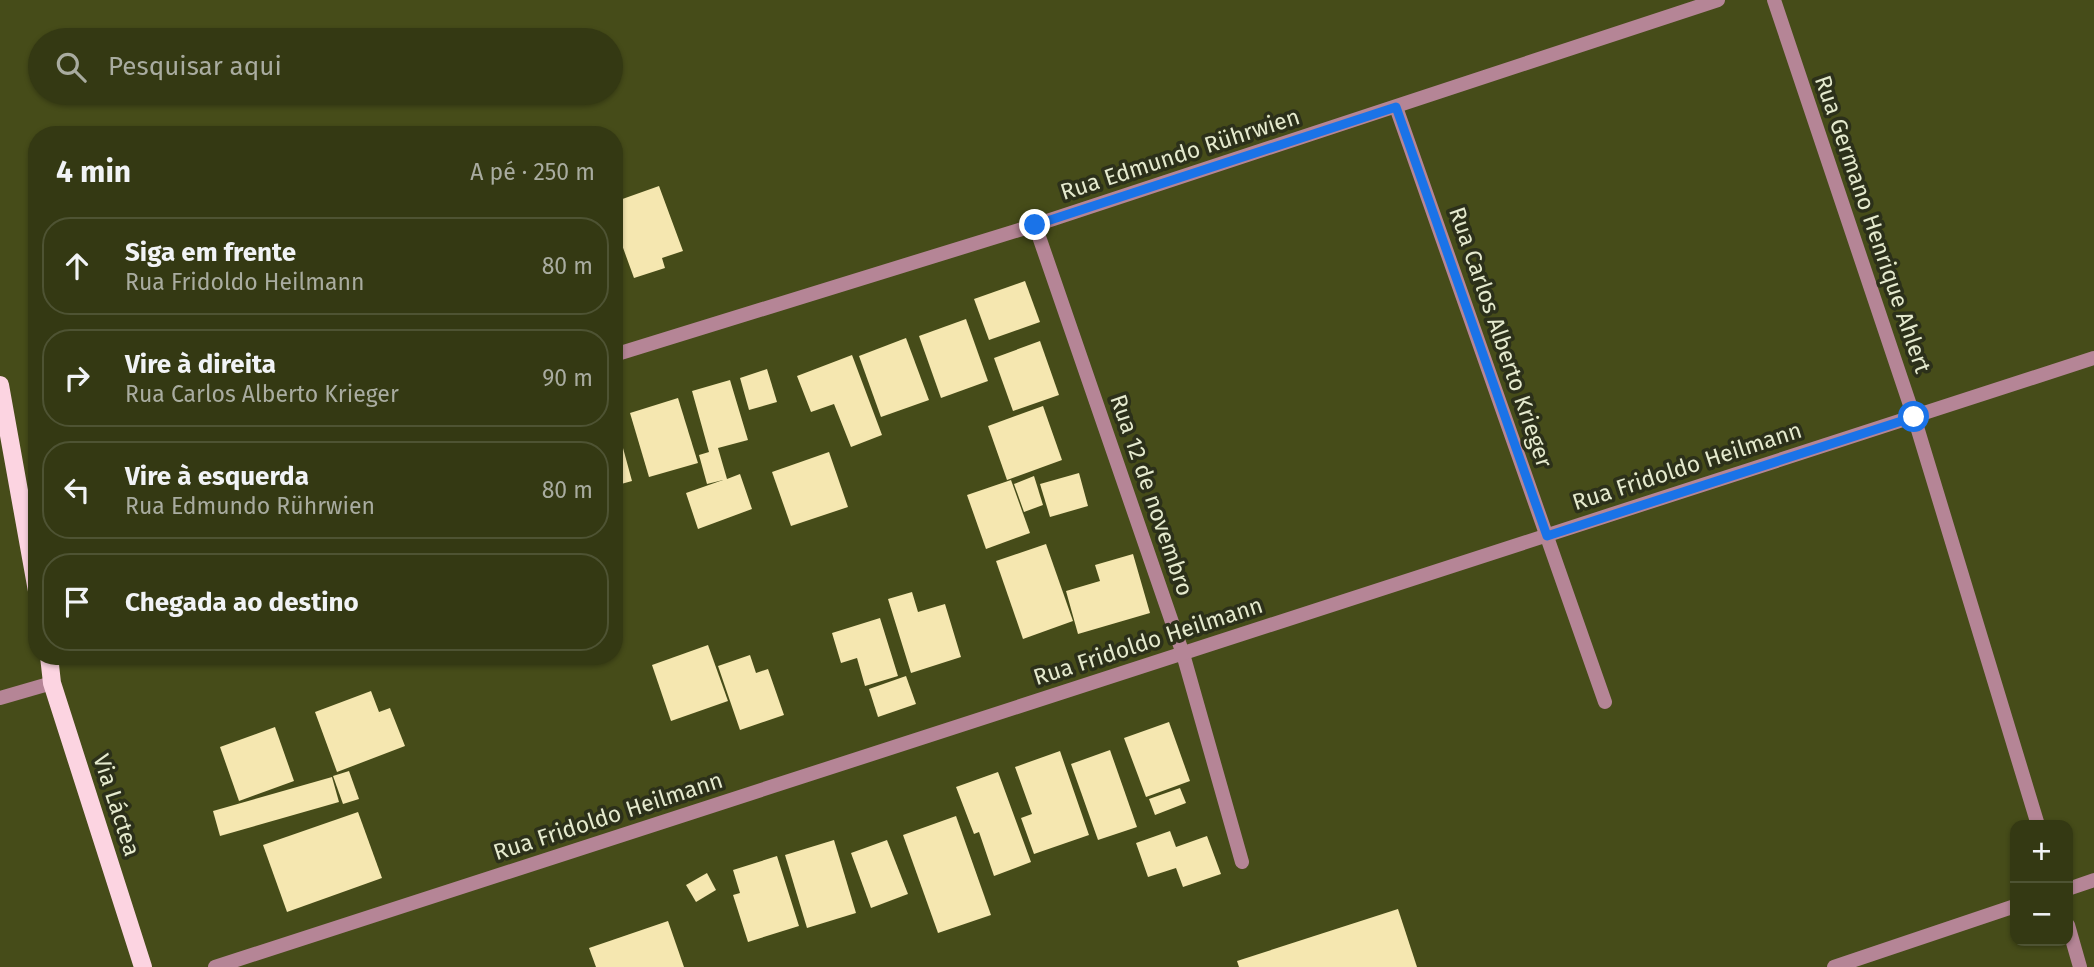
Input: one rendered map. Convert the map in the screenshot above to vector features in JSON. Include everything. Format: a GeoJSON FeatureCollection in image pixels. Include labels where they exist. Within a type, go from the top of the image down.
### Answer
{"type":"FeatureCollection","features":[{"type":"Feature","properties":{"kind":"main road"},"geometry":{"type":"LineString","coordinates":[[0,384],[28,541]]}},
{"type":"Feature","properties":{"kind":"main road","name":"Via Láctea"},"geometry":{"type":"LineString","coordinates":[[51,665],[52,682],[143,967]]}},
{"type":"Feature","properties":{"kind":"street","name":"Rua Edmundo Rührwien"},"geometry":{"type":"LineString","coordinates":[[623,352],[1035,225],[1718,0]]}},
{"type":"Feature","properties":{"kind":"street","name":"Rua Germano Henrique Ahlert"},"geometry":{"type":"LineString","coordinates":[[1773,0],[1914,417],[2036,820]]}},
{"type":"Feature","properties":{"kind":"street","name":"Rua Carlos Alberto Krieger"},"geometry":{"type":"LineString","coordinates":[[1396,107],[1605,702]]}},
{"type":"Feature","properties":{"kind":"street","name":"Rua 12 de novembro"},"geometry":{"type":"LineString","coordinates":[[1035,225],[1183,654],[1242,862]]}},
{"type":"Feature","properties":{"kind":"street","name":"Rua Fridoldo Heilmann"},"geometry":{"type":"LineString","coordinates":[[215,967],[2094,358]]}},
{"type":"Feature","properties":{"kind":"street"},"geometry":{"type":"LineString","coordinates":[[0,698],[52,682]]}},
{"type":"Feature","properties":{"kind":"street"},"geometry":{"type":"LineString","coordinates":[[2073,887],[2094,880]]}},
{"type":"Feature","properties":{"kind":"street"},"geometry":{"type":"LineString","coordinates":[[1834,967],[2010,908]]}},
{"type":"Feature","properties":{"kind":"street"},"geometry":{"type":"LineString","coordinates":[[2073,942],[2080,967]]}},
{"type":"Feature","properties":{"kind":"building"},"geometry":{"type":"Polygon","coordinates":[[[659,186],[683,251],[662,258],[665,268],[634,278],[623,248],[623,199],[659,186]]]}},
{"type":"Feature","properties":{"kind":"building"},"geometry":{"type":"Polygon","coordinates":[[[1025,281],[1040,322],[989,340],[974,299],[1025,281]]]}},
{"type":"Feature","properties":{"kind":"building"},"geometry":{"type":"Polygon","coordinates":[[[966,319],[988,381],[941,398],[919,336],[966,319]]]}},
{"type":"Feature","properties":{"kind":"building"},"geometry":{"type":"Polygon","coordinates":[[[906,338],[929,400],[881,417],[859,356],[906,338]]]}},
{"type":"Feature","properties":{"kind":"building"},"geometry":{"type":"Polygon","coordinates":[[[1040,341],[1059,395],[1013,411],[994,358],[1040,341]]]}},
{"type":"Feature","properties":{"kind":"building"},"geometry":{"type":"Polygon","coordinates":[[[852,355],[882,435],[851,447],[834,404],[811,412],[797,376],[852,355]]]}},
{"type":"Feature","properties":{"kind":"building"},"geometry":{"type":"Polygon","coordinates":[[[767,369],[777,402],[749,410],[740,378],[767,369]]]}},
{"type":"Feature","properties":{"kind":"building"},"geometry":{"type":"Polygon","coordinates":[[[730,380],[748,440],[718,448],[727,479],[740,474],[752,509],[698,529],[686,493],[723,480],[707,484],[699,455],[709,452],[692,391],[730,380]]]}},
{"type":"Feature","properties":{"kind":"building"},"geometry":{"type":"Polygon","coordinates":[[[678,398],[698,463],[649,477],[630,413],[678,398]]]}},
{"type":"Feature","properties":{"kind":"building"},"geometry":{"type":"Polygon","coordinates":[[[1043,406],[1062,460],[1007,480],[988,426],[1043,406]]]}},
{"type":"Feature","properties":{"kind":"building"},"geometry":{"type":"Polygon","coordinates":[[[623,448],[632,481],[623,484],[623,448]]]}},
{"type":"Feature","properties":{"kind":"building"},"geometry":{"type":"Polygon","coordinates":[[[829,452],[848,507],[791,526],[772,472],[829,452]]]}},
{"type":"Feature","properties":{"kind":"building"},"geometry":{"type":"Polygon","coordinates":[[[1079,473],[1088,506],[1050,517],[1040,484],[1079,473]]]}},
{"type":"Feature","properties":{"kind":"building"},"geometry":{"type":"Polygon","coordinates":[[[1034,476],[1043,505],[1024,512],[1014,484],[1034,476]]]}},
{"type":"Feature","properties":{"kind":"building"},"geometry":{"type":"Polygon","coordinates":[[[1011,480],[1030,533],[986,549],[967,495],[1011,480]]]}},
{"type":"Feature","properties":{"kind":"building"},"geometry":{"type":"Polygon","coordinates":[[[1046,544],[1073,621],[1023,639],[996,561],[1046,544]]]}},
{"type":"Feature","properties":{"kind":"building"},"geometry":{"type":"Polygon","coordinates":[[[1133,554],[1150,613],[1078,634],[1066,591],[1100,581],[1095,565],[1133,554]]]}},
{"type":"Feature","properties":{"kind":"building"},"geometry":{"type":"Polygon","coordinates":[[[912,592],[918,612],[945,604],[961,657],[911,673],[888,599],[912,592]]]}},
{"type":"Feature","properties":{"kind":"building"},"geometry":{"type":"Polygon","coordinates":[[[880,618],[898,676],[865,686],[857,658],[841,663],[832,633],[880,618]]]}},
{"type":"Feature","properties":{"kind":"building"},"geometry":{"type":"Polygon","coordinates":[[[708,645],[728,701],[671,721],[652,665],[708,645]]]}},
{"type":"Feature","properties":{"kind":"building"},"geometry":{"type":"Polygon","coordinates":[[[750,655],[756,673],[768,669],[784,715],[740,730],[718,666],[750,655]]]}},
{"type":"Feature","properties":{"kind":"building"},"geometry":{"type":"Polygon","coordinates":[[[906,676],[916,704],[878,717],[869,689],[906,676]]]}},
{"type":"Feature","properties":{"kind":"building"},"geometry":{"type":"Polygon","coordinates":[[[371,691],[379,712],[390,708],[405,746],[337,772],[315,712],[371,691]]]}},
{"type":"Feature","properties":{"kind":"building"},"geometry":{"type":"Polygon","coordinates":[[[1169,722],[1190,781],[1146,797],[1124,738],[1169,722]]]}},
{"type":"Feature","properties":{"kind":"building"},"geometry":{"type":"Polygon","coordinates":[[[275,727],[294,781],[239,801],[220,747],[275,727]]]}},
{"type":"Feature","properties":{"kind":"building"},"geometry":{"type":"Polygon","coordinates":[[[1110,750],[1137,827],[1098,840],[1071,764],[1110,750]]]}},
{"type":"Feature","properties":{"kind":"building"},"geometry":{"type":"Polygon","coordinates":[[[1060,751],[1089,835],[1034,854],[1021,818],[1032,814],[1015,767],[1060,751]]]}},
{"type":"Feature","properties":{"kind":"building"},"geometry":{"type":"Polygon","coordinates":[[[349,771],[359,799],[343,804],[333,776],[349,771]]]}},
{"type":"Feature","properties":{"kind":"building"},"geometry":{"type":"Polygon","coordinates":[[[998,772],[1031,862],[994,876],[979,832],[974,834],[956,787],[998,772]]]}},
{"type":"Feature","properties":{"kind":"building"},"geometry":{"type":"Polygon","coordinates":[[[332,777],[339,802],[220,836],[213,811],[332,777]]]}},
{"type":"Feature","properties":{"kind":"building"},"geometry":{"type":"Polygon","coordinates":[[[1180,788],[1186,803],[1155,815],[1149,799],[1180,788]]]}},
{"type":"Feature","properties":{"kind":"building"},"geometry":{"type":"Polygon","coordinates":[[[358,812],[382,878],[287,912],[263,845],[358,812]]]}},
{"type":"Feature","properties":{"kind":"building"},"geometry":{"type":"Polygon","coordinates":[[[956,816],[991,915],[938,933],[903,835],[956,816]]]}},
{"type":"Feature","properties":{"kind":"building"},"geometry":{"type":"Polygon","coordinates":[[[1170,831],[1176,847],[1207,836],[1221,874],[1183,887],[1176,868],[1148,877],[1136,843],[1170,831]]]}},
{"type":"Feature","properties":{"kind":"building"},"geometry":{"type":"Polygon","coordinates":[[[834,840],[856,913],[807,928],[785,855],[834,840]]]}},
{"type":"Feature","properties":{"kind":"building"},"geometry":{"type":"Polygon","coordinates":[[[887,840],[908,894],[871,908],[851,853],[887,840]]]}},
{"type":"Feature","properties":{"kind":"building"},"geometry":{"type":"Polygon","coordinates":[[[777,856],[799,926],[748,942],[733,895],[740,893],[733,870],[777,856]]]}},
{"type":"Feature","properties":{"kind":"building"},"geometry":{"type":"Polygon","coordinates":[[[707,873],[716,890],[696,902],[686,885],[707,873]]]}},
{"type":"Feature","properties":{"kind":"building"},"geometry":{"type":"Polygon","coordinates":[[[1398,909],[1417,967],[1239,967],[1237,961],[1398,909]]]}},
{"type":"Feature","properties":{"kind":"building"},"geometry":{"type":"Polygon","coordinates":[[[668,921],[684,967],[596,967],[589,948],[668,921]]]}},
{"type":"Feature","properties":{"kind":"route"},"geometry":{"type":"LineString","coordinates":[[1035,225],[1396,107],[1547,536],[1914,417]]}}]}
